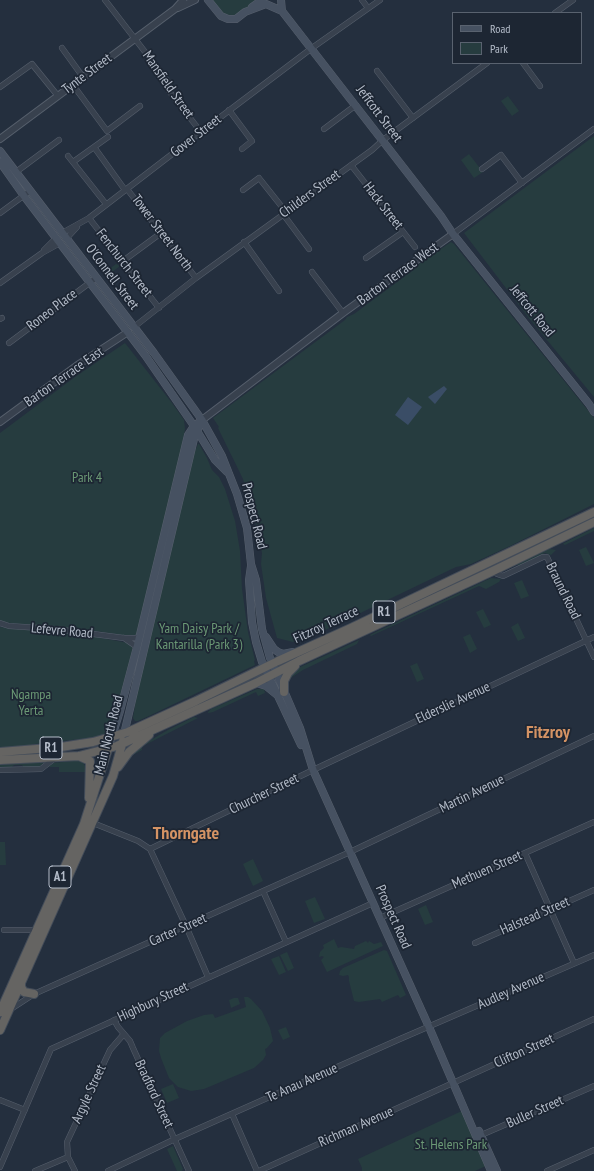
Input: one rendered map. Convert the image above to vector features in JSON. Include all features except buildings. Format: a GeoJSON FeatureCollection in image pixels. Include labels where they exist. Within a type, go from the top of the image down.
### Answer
{"type":"FeatureCollection","features":[{"type":"Feature","properties":{"kind":"highway","name":"Fitzroy Terrace"},"geometry":{"type":"LineString","coordinates":[[112,738],[196,701],[594,512]]}},
{"type":"Feature","properties":{"kind":"highway","name":"Fitzroy Terrace"},"geometry":{"type":"LineString","coordinates":[[122,744],[450,592],[594,522]]}},
{"type":"Feature","properties":{"kind":"highway"},"geometry":{"type":"LineString","coordinates":[[513,551],[530,548],[550,538],[556,541]]}},
{"type":"Feature","properties":{"kind":"highway"},"geometry":{"type":"LineString","coordinates":[[460,576],[473,575],[489,568],[495,570]]}},
{"type":"Feature","properties":{"kind":"highway"},"geometry":{"type":"LineString","coordinates":[[397,606],[401,610],[434,594],[450,592]]}},
{"type":"Feature","properties":{"kind":"highway"},"geometry":{"type":"LineString","coordinates":[[351,628],[363,632]]}},
{"type":"Feature","properties":{"kind":"highway"},"geometry":{"type":"LineString","coordinates":[[282,694],[285,678],[299,661]]}},
{"type":"Feature","properties":{"kind":"highway"},"geometry":{"type":"LineString","coordinates":[[196,701],[200,709]]}},
{"type":"Feature","properties":{"kind":"highway"},"geometry":{"type":"LineString","coordinates":[[113,776],[128,752],[159,727]]}},
{"type":"Feature","properties":{"kind":"highway","name":"Main North Road"},"geometry":{"type":"LineString","coordinates":[[1,1025],[3,1009],[93,823],[113,776],[124,734]]}},
{"type":"Feature","properties":{"kind":"highway","name":"R1"},"geometry":{"type":"LineString","coordinates":[[0,752],[61,747],[112,738]]}},
{"type":"Feature","properties":{"kind":"highway","name":"R1"},"geometry":{"type":"LineString","coordinates":[[0,760],[78,756],[122,744]]}},
{"type":"Feature","properties":{"kind":"highway","name":"Main North Road"},"geometry":{"type":"LineString","coordinates":[[3,1009],[21,982],[87,816],[108,749]]}},
{"type":"Feature","properties":{"kind":"highway"},"geometry":{"type":"LineString","coordinates":[[78,756],[90,761],[90,792],[87,816]]}},
{"type":"Feature","properties":{"kind":"highway"},"geometry":{"type":"LineString","coordinates":[[21,982],[21,987],[24,992],[34,994]]}},
{"type":"Feature","properties":{"kind":"main road"},"geometry":{"type":"LineString","coordinates":[[208,0],[221,16],[228,19],[236,19],[262,0]]}},
{"type":"Feature","properties":{"kind":"main road"},"geometry":{"type":"LineString","coordinates":[[245,12],[266,4],[282,10],[281,0]]}},
{"type":"Feature","properties":{"kind":"main road","name":"Jeffcott Street"},"geometry":{"type":"LineString","coordinates":[[282,10],[383,140],[453,234]]}},
{"type":"Feature","properties":{"kind":"main road","name":"O'Connell Street"},"geometry":{"type":"LineString","coordinates":[[0,151],[64,236],[93,280],[202,420]]}},
{"type":"Feature","properties":{"kind":"main road","name":"O'Connell Street"},"geometry":{"type":"LineString","coordinates":[[0,162],[58,241],[93,280]]}},
{"type":"Feature","properties":{"kind":"main road","name":"Jeffcott Road"},"geometry":{"type":"LineString","coordinates":[[453,234],[592,406],[594,412]]}},
{"type":"Feature","properties":{"kind":"main road"},"geometry":{"type":"LineString","coordinates":[[58,241],[64,236]]}},
{"type":"Feature","properties":{"kind":"main road","name":"O'Connell Street"},"geometry":{"type":"LineString","coordinates":[[131,330],[196,428]]}},
{"type":"Feature","properties":{"kind":"main road"},"geometry":{"type":"LineString","coordinates":[[196,428],[202,420]]}},
{"type":"Feature","properties":{"kind":"main road","name":"Prospect Road"},"geometry":{"type":"LineString","coordinates":[[202,420],[222,456],[242,510],[256,580],[262,629],[269,666]]}},
{"type":"Feature","properties":{"kind":"main road","name":"Prospect Road"},"geometry":{"type":"LineString","coordinates":[[196,428],[215,460],[230,475]]}},
{"type":"Feature","properties":{"kind":"main road","name":"Main North Road"},"geometry":{"type":"LineString","coordinates":[[108,749],[140,636],[188,435],[196,428]]}},
{"type":"Feature","properties":{"kind":"main road","name":"Main North Road"},"geometry":{"type":"LineString","coordinates":[[124,734],[196,428]]}},
{"type":"Feature","properties":{"kind":"main road","name":"Prospect Road"},"geometry":{"type":"LineString","coordinates":[[252,564],[248,580],[252,622],[256,642],[300,728],[313,770],[453,1083],[465,1102],[491,1171]]}},
{"type":"Feature","properties":{"kind":"main road"},"geometry":{"type":"LineString","coordinates":[[262,629],[270,644],[278,652],[283,654],[298,652]]}},
{"type":"Feature","properties":{"kind":"main road"},"geometry":{"type":"LineString","coordinates":[[256,683],[282,694]]}},
{"type":"Feature","properties":{"kind":"main road","name":"Prospect Road"},"geometry":{"type":"LineString","coordinates":[[479,1137],[497,1171]]}},
{"type":"Feature","properties":{"kind":"street","name":"Mansfield Street"},"geometry":{"type":"LineString","coordinates":[[105,0],[169,83],[169,91],[201,132]]}},
{"type":"Feature","properties":{"kind":"street","name":"Tynte Street"},"geometry":{"type":"LineString","coordinates":[[0,139],[175,9],[183,0]]}},
{"type":"Feature","properties":{"kind":"street","name":"Tynte Street"},"geometry":{"type":"LineString","coordinates":[[175,9],[195,0]]}},
{"type":"Feature","properties":{"kind":"street"},"geometry":{"type":"LineString","coordinates":[[362,0],[368,8]]}},
{"type":"Feature","properties":{"kind":"street","name":"Gover Street"},"geometry":{"type":"LineString","coordinates":[[64,236],[312,48],[380,0]]}},
{"type":"Feature","properties":{"kind":"street"},"geometry":{"type":"LineString","coordinates":[[556,12],[573,0]]}},
{"type":"Feature","properties":{"kind":"street"},"geometry":{"type":"LineString","coordinates":[[62,48],[83,77]]}},
{"type":"Feature","properties":{"kind":"street"},"geometry":{"type":"LineString","coordinates":[[0,87],[32,64],[58,96]]}},
{"type":"Feature","properties":{"kind":"street","name":"Childers Street"},"geometry":{"type":"LineString","coordinates":[[131,330],[196,278],[372,150],[383,140],[486,64]]}},
{"type":"Feature","properties":{"kind":"street"},"geometry":{"type":"LineString","coordinates":[[524,64],[540,86]]}},
{"type":"Feature","properties":{"kind":"street"},"geometry":{"type":"LineString","coordinates":[[377,71],[413,118]]}},
{"type":"Feature","properties":{"kind":"street"},"geometry":{"type":"LineString","coordinates":[[73,85],[107,131],[140,106]]}},
{"type":"Feature","properties":{"kind":"street"},"geometry":{"type":"LineString","coordinates":[[324,129],[356,105]]}},
{"type":"Feature","properties":{"kind":"street"},"geometry":{"type":"LineString","coordinates":[[229,110],[252,141],[242,149]]}},
{"type":"Feature","properties":{"kind":"street","name":"Barton Terrace West"},"geometry":{"type":"LineString","coordinates":[[202,420],[343,313],[594,130]]}},
{"type":"Feature","properties":{"kind":"street"},"geometry":{"type":"LineString","coordinates":[[73,162],[108,136]]}},
{"type":"Feature","properties":{"kind":"street"},"geometry":{"type":"LineString","coordinates":[[16,172],[59,140]]}},
{"type":"Feature","properties":{"kind":"street","name":"Tower Street North"},"geometry":{"type":"LineString","coordinates":[[94,147],[196,278]]}},
{"type":"Feature","properties":{"kind":"street"},"geometry":{"type":"LineString","coordinates":[[482,169],[501,154],[522,183]]}},
{"type":"Feature","properties":{"kind":"street"},"geometry":{"type":"LineString","coordinates":[[68,156],[106,204]]}},
{"type":"Feature","properties":{"kind":"street","name":"Hack Street"},"geometry":{"type":"LineString","coordinates":[[351,165],[415,247]]}},
{"type":"Feature","properties":{"kind":"street"},"geometry":{"type":"LineString","coordinates":[[243,190],[259,178],[309,249]]}},
{"type":"Feature","properties":{"kind":"street"},"geometry":{"type":"LineString","coordinates":[[0,213],[30,191]]}},
{"type":"Feature","properties":{"kind":"street","name":"Fenchurch Street"},"geometry":{"type":"LineString","coordinates":[[89,218],[159,308]]}},
{"type":"Feature","properties":{"kind":"street"},"geometry":{"type":"LineString","coordinates":[[366,258],[403,232]]}},
{"type":"Feature","properties":{"kind":"street"},"geometry":{"type":"LineString","coordinates":[[123,261],[161,233]]}},
{"type":"Feature","properties":{"kind":"street"},"geometry":{"type":"LineString","coordinates":[[0,284],[58,241]]}},
{"type":"Feature","properties":{"kind":"street"},"geometry":{"type":"LineString","coordinates":[[244,242],[279,291]]}},
{"type":"Feature","properties":{"kind":"street"},"geometry":{"type":"LineString","coordinates":[[312,272],[343,313]]}},
{"type":"Feature","properties":{"kind":"street","name":"Roneo Place"},"geometry":{"type":"LineString","coordinates":[[9,343],[93,280]]}},
{"type":"Feature","properties":{"kind":"street","name":"Barton Terrace East"},"geometry":{"type":"LineString","coordinates":[[0,422],[79,364],[131,330]]}},
{"type":"Feature","properties":{"kind":"street","name":"Braund Road"},"geometry":{"type":"LineString","coordinates":[[495,570],[497,574],[503,576],[543,557],[547,557],[594,657]]}},
{"type":"Feature","properties":{"kind":"street","name":"Lefevre Road"},"geometry":{"type":"LineString","coordinates":[[0,623],[9,626],[55,629],[124,638],[136,638],[140,636]]}},
{"type":"Feature","properties":{"kind":"street","name":"Elderslie Avenue"},"geometry":{"type":"LineString","coordinates":[[313,770],[594,637]]}},
{"type":"Feature","properties":{"kind":"street","name":"Lefevre Road"},"geometry":{"type":"LineString","coordinates":[[124,638],[137,647]]}},
{"type":"Feature","properties":{"kind":"street","name":"Martin Avenue"},"geometry":{"type":"LineString","coordinates":[[350,852],[594,736]]}},
{"type":"Feature","properties":{"kind":"street"},"geometry":{"type":"LineString","coordinates":[[0,770],[41,769],[57,757]]}},
{"type":"Feature","properties":{"kind":"street","name":"Churcher Street"},"geometry":{"type":"LineString","coordinates":[[150,849],[313,770]]}},
{"type":"Feature","properties":{"kind":"street","name":"Methuen Street"},"geometry":{"type":"LineString","coordinates":[[380,918],[594,822]]}},
{"type":"Feature","properties":{"kind":"street"},"geometry":{"type":"LineString","coordinates":[[93,823],[138,841],[150,849],[208,977]]}},
{"type":"Feature","properties":{"kind":"street","name":"Carter Street"},"geometry":{"type":"LineString","coordinates":[[3,1009],[14,1006],[34,994],[350,852]]}},
{"type":"Feature","properties":{"kind":"street"},"geometry":{"type":"LineString","coordinates":[[525,853],[574,963]]}},
{"type":"Feature","properties":{"kind":"street","name":"Halstead Street"},"geometry":{"type":"LineString","coordinates":[[475,943],[594,890]]}},
{"type":"Feature","properties":{"kind":"street"},"geometry":{"type":"LineString","coordinates":[[264,891],[286,942]]}},
{"type":"Feature","properties":{"kind":"street","name":"Highbury Street"},"geometry":{"type":"LineString","coordinates":[[0,1167],[50,1049],[373,903]]}},
{"type":"Feature","properties":{"kind":"street"},"geometry":{"type":"LineString","coordinates":[[2,930],[40,932]]}},
{"type":"Feature","properties":{"kind":"street","name":"Audley Avenue"},"geometry":{"type":"LineString","coordinates":[[429,1027],[594,954]]}},
{"type":"Feature","properties":{"kind":"street","name":"Clifton Street"},"geometry":{"type":"LineString","coordinates":[[453,1083],[594,1019]]}},
{"type":"Feature","properties":{"kind":"street","name":"Bradford Street"},"geometry":{"type":"LineString","coordinates":[[114,1020],[123,1035],[130,1041],[189,1171]]}},
{"type":"Feature","properties":{"kind":"street","name":"Te Anau Avenue"},"geometry":{"type":"LineString","coordinates":[[108,1171],[175,1139],[429,1027]]}},
{"type":"Feature","properties":{"kind":"street","name":"Argyle Street"},"geometry":{"type":"LineString","coordinates":[[68,1157],[67,1142],[110,1050],[123,1035]]}},
{"type":"Feature","properties":{"kind":"street","name":"Richman Avenue"},"geometry":{"type":"LineString","coordinates":[[258,1171],[453,1083]]}},
{"type":"Feature","properties":{"kind":"street","name":"Buller Street"},"geometry":{"type":"LineString","coordinates":[[479,1137],[594,1086]]}},
{"type":"Feature","properties":{"kind":"street"},"geometry":{"type":"LineString","coordinates":[[0,1100],[25,1110]]}},
{"type":"Feature","properties":{"kind":"street"},"geometry":{"type":"LineString","coordinates":[[232,1114],[258,1171]]}},
{"type":"Feature","properties":{"kind":"street"},"geometry":{"type":"LineString","coordinates":[[547,1171],[594,1150]]}},
{"type":"Feature","properties":{"kind":"street"},"geometry":{"type":"LineString","coordinates":[[35,1171],[68,1157],[75,1171]]}},
{"type":"Feature","properties":{"kind":"green space"},"geometry":{"type":"Polygon","coordinates":[[[210,0],[260,0],[237,16],[225,17],[210,0]]]}},
{"type":"Feature","properties":{"kind":"green space"},"geometry":{"type":"Polygon","coordinates":[[[508,96],[519,111],[512,116],[501,101],[508,96]]]}},
{"type":"Feature","properties":{"kind":"green space"},"geometry":{"type":"Polygon","coordinates":[[[594,136],[594,397],[528,317],[464,233],[594,136]]]}},
{"type":"Feature","properties":{"kind":"green space"},"geometry":{"type":"Polygon","coordinates":[[[469,154],[483,172],[474,178],[461,160],[469,154]]]}},
{"type":"Feature","properties":{"kind":"green space"},"geometry":{"type":"Polygon","coordinates":[[[451,242],[594,418],[594,504],[510,546],[471,564],[456,567],[321,632],[293,642],[277,638],[266,598],[261,564],[262,553],[254,516],[243,479],[218,428],[219,427],[213,418],[347,317],[354,314],[412,271],[416,266],[451,242]]]}},
{"type":"Feature","properties":{"kind":"green space"},"geometry":{"type":"Polygon","coordinates":[[[116,264],[120,266],[107,276],[104,273],[116,264]]]}},
{"type":"Feature","properties":{"kind":"green space","name":"Park 4"},"geometry":{"type":"Polygon","coordinates":[[[125,343],[184,420],[185,429],[171,504],[138,635],[135,637],[96,631],[0,622],[0,433],[75,377],[125,343]]]}},
{"type":"Feature","properties":{"kind":"green space","name":"Yam Daisy Park / Kantarilla (Park 3)"},"geometry":{"type":"Polygon","coordinates":[[[198,444],[207,458],[212,470],[219,477],[225,489],[235,521],[240,551],[242,589],[248,632],[255,665],[151,715],[135,721],[133,718],[137,692],[193,456],[198,444]]]}},
{"type":"Feature","properties":{"kind":"green space"},"geometry":{"type":"Polygon","coordinates":[[[594,528],[594,531],[565,545],[563,544],[564,543],[594,528]]]}},
{"type":"Feature","properties":{"kind":"green space"},"geometry":{"type":"Polygon","coordinates":[[[586,547],[594,563],[586,566],[579,550],[586,547]]]}},
{"type":"Feature","properties":{"kind":"green space"},"geometry":{"type":"Polygon","coordinates":[[[549,549],[556,550],[551,555],[545,553],[519,566],[517,564],[549,549]]]}},
{"type":"Feature","properties":{"kind":"green space"},"geometry":{"type":"Polygon","coordinates":[[[491,578],[501,579],[499,582],[486,589],[479,586],[371,636],[370,635],[378,631],[491,578]]]}},
{"type":"Feature","properties":{"kind":"green space"},"geometry":{"type":"Polygon","coordinates":[[[522,580],[529,596],[521,599],[514,583],[522,580]]]}},
{"type":"Feature","properties":{"kind":"green space"},"geometry":{"type":"Polygon","coordinates":[[[483,609],[491,625],[484,628],[476,612],[483,609]]]}},
{"type":"Feature","properties":{"kind":"green space"},"geometry":{"type":"Polygon","coordinates":[[[518,623],[525,638],[518,641],[511,627],[518,623]]]}},
{"type":"Feature","properties":{"kind":"green space","name":"Ngampa Yerta"},"geometry":{"type":"Polygon","coordinates":[[[0,627],[96,637],[128,643],[132,646],[134,653],[110,731],[106,734],[90,738],[12,748],[0,748],[0,627]]]}},
{"type":"Feature","properties":{"kind":"green space"},"geometry":{"type":"Polygon","coordinates":[[[470,634],[477,649],[470,653],[463,637],[470,634]]]}},
{"type":"Feature","properties":{"kind":"green space"},"geometry":{"type":"Polygon","coordinates":[[[359,640],[357,644],[303,670],[289,679],[290,675],[298,668],[359,640]]]}},
{"type":"Feature","properties":{"kind":"green space"},"geometry":{"type":"Polygon","coordinates":[[[417,663],[424,679],[417,682],[410,666],[417,663]]]}},
{"type":"Feature","properties":{"kind":"green space"},"geometry":{"type":"Polygon","coordinates":[[[257,689],[264,689],[265,693],[258,696],[256,692],[208,713],[211,709],[257,689]]]}},
{"type":"Feature","properties":{"kind":"green space"},"geometry":{"type":"Polygon","coordinates":[[[194,717],[198,718],[143,746],[142,750],[133,755],[132,753],[142,745],[194,717]]]}},
{"type":"Feature","properties":{"kind":"green space"},"geometry":{"type":"Polygon","coordinates":[[[81,760],[86,767],[86,772],[59,772],[59,767],[49,766],[53,763],[81,760]]]}},
{"type":"Feature","properties":{"kind":"green space"},"geometry":{"type":"Polygon","coordinates":[[[45,762],[39,767],[24,768],[22,765],[14,765],[11,768],[0,768],[0,763],[45,762]]]}},
{"type":"Feature","properties":{"kind":"green space"},"geometry":{"type":"Polygon","coordinates":[[[0,842],[5,842],[6,865],[0,865],[0,842]]]}},
{"type":"Feature","properties":{"kind":"green space"},"geometry":{"type":"Polygon","coordinates":[[[253,859],[263,881],[253,886],[243,864],[253,859]]]}},
{"type":"Feature","properties":{"kind":"green space"},"geometry":{"type":"Polygon","coordinates":[[[315,897],[325,919],[314,923],[305,901],[315,897]]]}},
{"type":"Feature","properties":{"kind":"green space"},"geometry":{"type":"Polygon","coordinates":[[[426,905],[433,922],[425,925],[418,909],[426,905]]]}},
{"type":"Feature","properties":{"kind":"green space"},"geometry":{"type":"Polygon","coordinates":[[[334,939],[338,948],[354,949],[355,946],[366,941],[374,944],[381,942],[383,946],[327,972],[321,960],[324,957],[319,957],[320,952],[324,948],[323,945],[334,939]]]}},
{"type":"Feature","properties":{"kind":"green space"},"geometry":{"type":"Polygon","coordinates":[[[384,950],[387,951],[406,995],[400,998],[398,995],[382,1002],[380,999],[359,1002],[354,1001],[349,977],[348,975],[339,975],[340,971],[343,968],[384,950]]]}},
{"type":"Feature","properties":{"kind":"green space"},"geometry":{"type":"Polygon","coordinates":[[[287,952],[294,968],[288,971],[280,955],[287,952]]]}},
{"type":"Feature","properties":{"kind":"green space"},"geometry":{"type":"Polygon","coordinates":[[[279,956],[286,972],[279,975],[271,959],[279,956]]]}},
{"type":"Feature","properties":{"kind":"green space"},"geometry":{"type":"Polygon","coordinates":[[[244,997],[251,999],[262,1011],[270,1028],[273,1041],[265,1049],[266,1055],[263,1060],[254,1068],[204,1089],[191,1091],[178,1087],[169,1078],[161,1058],[159,1051],[160,1038],[165,1033],[187,1021],[204,1015],[213,1014],[215,1018],[246,1007],[244,997]]]}},
{"type":"Feature","properties":{"kind":"green space"},"geometry":{"type":"Polygon","coordinates":[[[238,998],[240,1004],[231,1008],[229,1000],[238,998]]]}},
{"type":"Feature","properties":{"kind":"green space"},"geometry":{"type":"Polygon","coordinates":[[[286,1027],[290,1037],[283,1040],[278,1030],[286,1027]]]}},
{"type":"Feature","properties":{"kind":"green space"},"geometry":{"type":"Polygon","coordinates":[[[173,1084],[179,1098],[167,1103],[161,1089],[173,1084]]]}},
{"type":"Feature","properties":{"kind":"green space","name":"St. Helens Park"},"geometry":{"type":"Polygon","coordinates":[[[464,1110],[488,1165],[475,1171],[362,1171],[358,1159],[464,1110]]]}},
{"type":"Feature","properties":{"kind":"green space"},"geometry":{"type":"Polygon","coordinates":[[[173,1146],[183,1169],[182,1171],[177,1171],[167,1149],[173,1146]]]}},
{"type":"Feature","properties":{"kind":"water"},"geometry":{"type":"Polygon","coordinates":[[[444,386],[447,389],[435,404],[428,397],[444,386]]]}},
{"type":"Feature","properties":{"kind":"water"},"geometry":{"type":"Polygon","coordinates":[[[408,397],[422,407],[408,425],[395,415],[408,397]]]}},
{"type":"Feature","properties":{"kind":"district","name":"Fitzroy"},"geometry":{"type":"Point","coordinates":[548,733]}},
{"type":"Feature","properties":{"kind":"district","name":"Thorngate"},"geometry":{"type":"Point","coordinates":[186,834]}}]}
